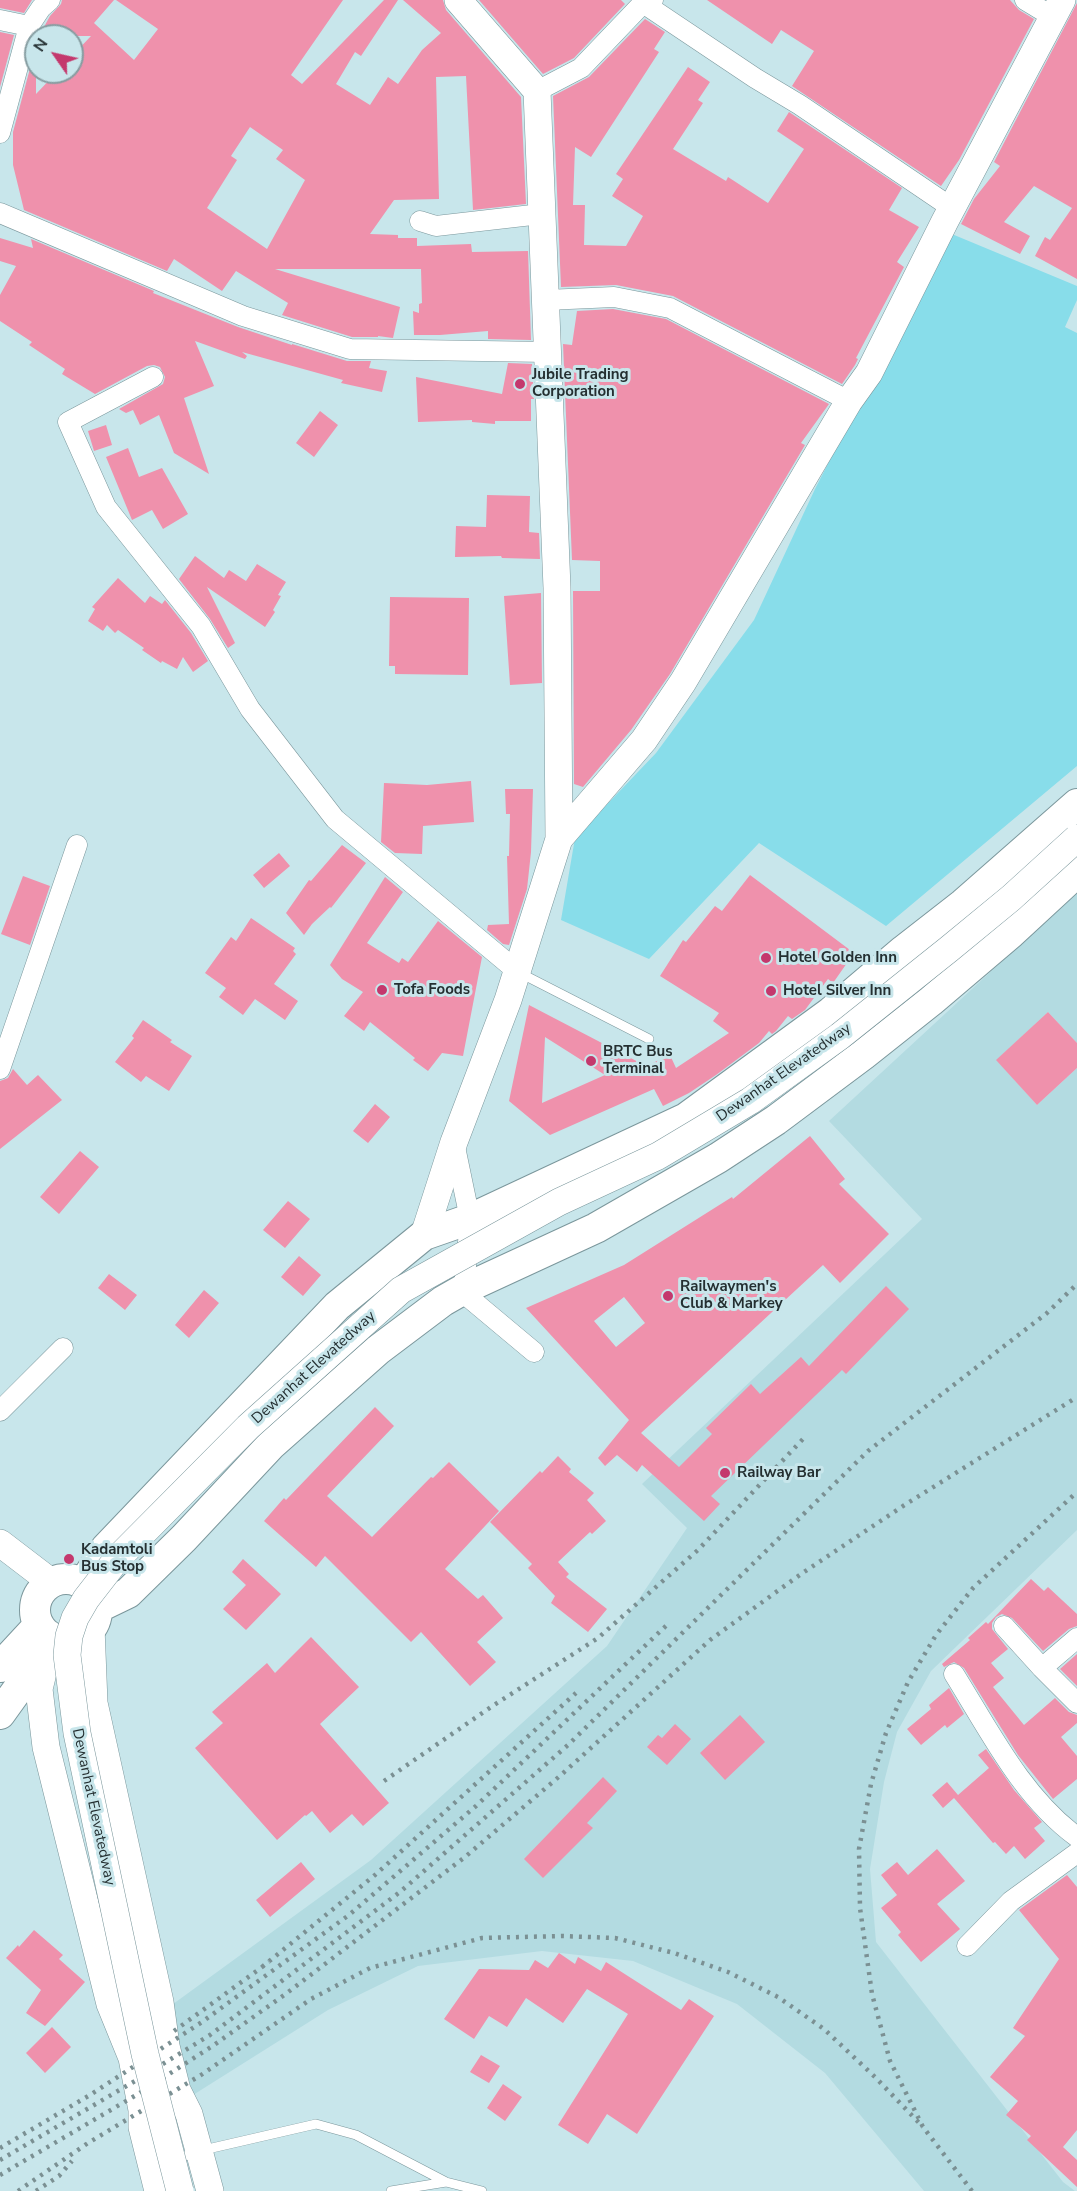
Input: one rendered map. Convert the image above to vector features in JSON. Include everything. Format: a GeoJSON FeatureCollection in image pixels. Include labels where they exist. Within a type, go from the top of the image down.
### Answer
{"type":"FeatureCollection","features":[{"type":"Feature","properties":{"kind":"main road"},"geometry":{"type":"LineString","coordinates":[[424,1235],[454,1142],[517,971],[559,839],[557,588],[537,91],[458,0]]}},
{"type":"Feature","properties":{"kind":"main road"},"geometry":{"type":"LineString","coordinates":[[559,839],[644,740],[682,682],[849,400],[869,373],[1057,8]]}},
{"type":"Feature","properties":{"kind":"main road"},"geometry":{"type":"LineString","coordinates":[[48,1633],[71,1640],[82,1636],[106,1548],[337,1306],[424,1235],[470,1219],[686,1118],[831,1012],[963,904],[1077,804]]}},
{"type":"Feature","properties":{"kind":"main road","name":"Dewanhat Elevatedway"},"geometry":{"type":"LineString","coordinates":[[180,2191],[145,2054],[77,1733],[67,1655],[69,1636],[75,1618],[86,1599],[117,1559],[248,1427],[401,1290],[559,1202],[658,1156],[750,1101],[840,1036],[949,949],[1011,898],[1077,838]]}},
{"type":"Feature","properties":{"kind":"main road"},"geometry":{"type":"LineString","coordinates":[[90,1606],[128,1593],[184,1539],[271,1445],[378,1350],[443,1301],[596,1228],[718,1158],[776,1120],[930,1001],[1011,933],[1077,872]]}},
{"type":"Feature","properties":{"kind":"main road"},"geometry":{"type":"LineString","coordinates":[[0,1543],[51,1582]]}},
{"type":"Feature","properties":{"kind":"main road"},"geometry":{"type":"LineString","coordinates":[[155,2180],[142,2127],[142,2110],[132,2058],[110,2004],[46,1747],[39,1689],[46,1660],[48,1633],[35,1609],[39,1594],[51,1582],[62,1579],[73,1580],[90,1606],[94,1703],[160,2002],[166,2046],[177,2090],[189,2114],[210,2191]]}},
{"type":"Feature","properties":{"kind":"main road"},"geometry":{"type":"LineString","coordinates":[[0,1666],[48,1633]]}},
{"type":"Feature","properties":{"kind":"main road"},"geometry":{"type":"LineString","coordinates":[[0,1714],[28,1675],[48,1633]]}},
{"type":"Feature","properties":{"kind":"street"},"geometry":{"type":"LineString","coordinates":[[30,24],[41,8],[50,0]]}},
{"type":"Feature","properties":{"kind":"street"},"geometry":{"type":"LineString","coordinates":[[1025,0],[1057,8]]}},
{"type":"Feature","properties":{"kind":"street"},"geometry":{"type":"LineString","coordinates":[[537,91],[581,68],[648,1],[755,78],[800,105],[952,208]]}},
{"type":"Feature","properties":{"kind":"street"},"geometry":{"type":"LineString","coordinates":[[0,20],[24,25]]}},
{"type":"Feature","properties":{"kind":"street"},"geometry":{"type":"LineString","coordinates":[[0,133],[24,44]]}},
{"type":"Feature","properties":{"kind":"street"},"geometry":{"type":"LineString","coordinates":[[0,213],[243,316],[350,349],[548,352]]}},
{"type":"Feature","properties":{"kind":"street"},"geometry":{"type":"LineString","coordinates":[[420,221],[436,226],[541,214]]}},
{"type":"Feature","properties":{"kind":"street"},"geometry":{"type":"LineString","coordinates":[[546,300],[614,297],[670,308],[849,400]]}},
{"type":"Feature","properties":{"kind":"street"},"geometry":{"type":"LineString","coordinates":[[153,377],[68,422],[106,507],[201,626],[250,709],[334,819],[517,971]]}},
{"type":"Feature","properties":{"kind":"street"},"geometry":{"type":"LineString","coordinates":[[0,1069],[77,845]]}},
{"type":"Feature","properties":{"kind":"street"},"geometry":{"type":"LineString","coordinates":[[454,1142],[470,1219],[464,1289],[467,1296],[534,1352]]}},
{"type":"Feature","properties":{"kind":"street"},"geometry":{"type":"LineString","coordinates":[[0,1411],[63,1348]]}},
{"type":"Feature","properties":{"kind":"street"},"geometry":{"type":"LineString","coordinates":[[1004,1626],[1077,1703]]}},
{"type":"Feature","properties":{"kind":"street"},"geometry":{"type":"LineString","coordinates":[[1042,1668],[1077,1638]]}},
{"type":"Feature","properties":{"kind":"street"},"geometry":{"type":"LineString","coordinates":[[954,1674],[1008,1760],[1036,1798],[1062,1826],[1077,1837]]}},
{"type":"Feature","properties":{"kind":"street"},"geometry":{"type":"LineString","coordinates":[[967,1946],[1011,1901],[1077,1853]]}},
{"type":"Feature","properties":{"kind":"lane"},"geometry":{"type":"LineString","coordinates":[[517,971],[570,996],[649,1039]]}},
{"type":"Feature","properties":{"kind":"lane"},"geometry":{"type":"LineString","coordinates":[[155,2180],[199,2151],[316,2124],[356,2135],[446,2182],[482,2191]]}},
{"type":"Feature","properties":{"kind":"lane"},"geometry":{"type":"LineString","coordinates":[[391,2191],[446,2182]]}},
{"type":"Feature","properties":{"kind":"shaded area"},"geometry":{"type":"Polygon","coordinates":[[[947,232],[1077,286],[1077,300],[1065,327],[1077,333],[1077,766],[886,926],[759,843],[649,959],[561,920],[575,838],[656,753],[754,620],[815,489],[947,232]]]}},
{"type":"Feature","properties":{"kind":"shaded area"},"geometry":{"type":"Polygon","coordinates":[[[1077,892],[1077,1043],[1048,1012],[997,1060],[1037,1105],[1077,1068],[1077,1530],[931,1671],[897,1732],[884,1782],[870,1869],[876,1942],[1063,2182],[1075,2191],[924,2191],[825,2073],[737,2004],[633,1961],[542,1951],[418,1966],[328,2010],[193,2095],[169,2007],[371,1860],[607,1646],[687,1528],[642,1484],[922,1219],[829,1121],[1077,892]]]}},
{"type":"Feature","properties":{"kind":"building"},"geometry":{"type":"Polygon","coordinates":[[[0,0],[32,0],[24,13],[0,8],[0,0]]]}},
{"type":"Feature","properties":{"kind":"building"},"geometry":{"type":"Polygon","coordinates":[[[62,0],[114,0],[94,23],[134,60],[158,29],[116,0],[343,0],[291,75],[302,84],[384,0],[398,0],[361,56],[355,52],[336,84],[370,105],[388,77],[398,84],[422,50],[441,33],[403,0],[443,0],[446,10],[521,97],[526,204],[473,210],[466,76],[436,77],[439,199],[394,200],[370,234],[417,238],[417,246],[471,244],[472,252],[528,251],[531,340],[488,339],[488,331],[414,335],[413,311],[419,313],[419,304],[422,303],[421,269],[275,269],[400,307],[393,338],[352,337],[282,315],[288,303],[236,271],[222,291],[174,259],[167,271],[24,210],[13,165],[13,132],[26,84],[36,84],[36,94],[46,84],[84,84],[84,43],[91,36],[84,36],[84,24],[46,24],[62,0]],[[250,127],[231,156],[237,160],[207,208],[267,249],[305,180],[276,159],[283,150],[250,127]]]}},
{"type":"Feature","properties":{"kind":"building"},"geometry":{"type":"Polygon","coordinates":[[[479,0],[621,0],[625,4],[574,58],[543,74],[479,0]]]}},
{"type":"Feature","properties":{"kind":"building"},"geometry":{"type":"Polygon","coordinates":[[[707,0],[1010,0],[1019,10],[1034,19],[959,160],[941,186],[792,86],[814,51],[781,30],[772,44],[707,0]]]}},
{"type":"Feature","properties":{"kind":"building"},"geometry":{"type":"Polygon","coordinates":[[[1077,3],[1077,279],[1035,256],[1045,237],[1050,240],[1072,208],[1034,186],[1004,222],[1030,236],[1020,254],[961,224],[974,199],[1000,166],[994,162],[1077,3]]]}},
{"type":"Feature","properties":{"kind":"building"},"geometry":{"type":"Polygon","coordinates":[[[645,19],[665,32],[654,49],[659,52],[591,157],[575,147],[573,205],[585,205],[584,245],[626,246],[643,216],[612,196],[623,179],[616,174],[688,67],[710,82],[698,100],[703,103],[673,149],[726,181],[728,177],[768,203],[804,149],[777,131],[789,112],[902,188],[889,210],[919,227],[897,262],[904,267],[856,358],[858,359],[855,365],[842,384],[673,296],[616,285],[561,287],[553,96],[589,77],[645,19]]]}},
{"type":"Feature","properties":{"kind":"building"},"geometry":{"type":"Polygon","coordinates":[[[0,32],[14,35],[0,87],[0,32]]]}},
{"type":"Feature","properties":{"kind":"building"},"geometry":{"type":"Polygon","coordinates":[[[0,238],[33,248],[31,239],[154,291],[153,293],[238,327],[292,345],[347,361],[371,361],[369,368],[387,371],[382,392],[341,383],[343,380],[242,352],[247,356],[245,359],[195,341],[214,386],[184,398],[209,474],[174,453],[159,415],[140,425],[133,410],[126,413],[119,409],[163,384],[165,377],[160,367],[147,366],[95,394],[62,374],[65,369],[29,345],[32,342],[0,321],[0,295],[16,266],[0,261],[0,238]]]}},
{"type":"Feature","properties":{"kind":"building"},"geometry":{"type":"Polygon","coordinates":[[[613,309],[666,319],[829,404],[801,443],[805,445],[670,674],[631,730],[583,787],[574,784],[573,591],[600,591],[600,561],[572,560],[563,344],[572,345],[577,311],[613,309]]]}},
{"type":"Feature","properties":{"kind":"building"},"geometry":{"type":"Polygon","coordinates":[[[508,363],[532,364],[534,399],[531,399],[531,421],[495,421],[495,424],[472,422],[472,420],[418,422],[416,377],[502,394],[508,363]]]}},
{"type":"Feature","properties":{"kind":"building"},"geometry":{"type":"Polygon","coordinates":[[[320,411],[338,425],[314,457],[296,443],[320,411]]]}},
{"type":"Feature","properties":{"kind":"building"},"geometry":{"type":"Polygon","coordinates":[[[106,425],[112,445],[94,451],[88,431],[106,425]]]}},
{"type":"Feature","properties":{"kind":"building"},"geometry":{"type":"Polygon","coordinates":[[[128,448],[139,477],[162,468],[188,514],[163,529],[152,510],[132,520],[106,457],[128,448]]]}},
{"type":"Feature","properties":{"kind":"building"},"geometry":{"type":"Polygon","coordinates":[[[487,495],[530,496],[529,532],[539,533],[540,559],[502,558],[501,556],[455,557],[456,526],[486,527],[487,495]]]}},
{"type":"Feature","properties":{"kind":"building"},"geometry":{"type":"Polygon","coordinates":[[[195,556],[224,578],[229,570],[246,581],[257,564],[286,582],[278,595],[281,596],[273,610],[275,612],[265,627],[207,587],[235,643],[228,648],[210,619],[179,579],[195,556]]]}},
{"type":"Feature","properties":{"kind":"building"},"geometry":{"type":"Polygon","coordinates":[[[118,578],[145,603],[150,596],[162,604],[165,600],[191,633],[208,661],[193,672],[183,657],[177,669],[162,661],[161,663],[118,630],[115,633],[107,625],[103,631],[88,621],[95,609],[92,607],[118,578]]]}},
{"type":"Feature","properties":{"kind":"building"},"geometry":{"type":"Polygon","coordinates":[[[541,593],[542,683],[510,685],[504,596],[541,593]]]}},
{"type":"Feature","properties":{"kind":"building"},"geometry":{"type":"Polygon","coordinates":[[[390,597],[469,598],[468,675],[395,674],[395,666],[389,666],[390,597]]]}},
{"type":"Feature","properties":{"kind":"building"},"geometry":{"type":"Polygon","coordinates":[[[471,781],[474,822],[423,826],[422,854],[395,853],[381,842],[384,783],[427,785],[471,781]]]}},
{"type":"Feature","properties":{"kind":"building"},"geometry":{"type":"Polygon","coordinates":[[[505,789],[533,789],[527,889],[509,945],[503,944],[487,930],[488,925],[509,924],[507,856],[509,856],[510,814],[506,814],[505,789]]]}},
{"type":"Feature","properties":{"kind":"building"},"geometry":{"type":"Polygon","coordinates":[[[342,845],[366,863],[331,908],[312,924],[304,935],[286,913],[309,880],[311,881],[342,845]]]}},
{"type":"Feature","properties":{"kind":"building"},"geometry":{"type":"Polygon","coordinates":[[[279,853],[290,866],[264,888],[253,875],[279,853]]]}},
{"type":"Feature","properties":{"kind":"building"},"geometry":{"type":"Polygon","coordinates":[[[750,875],[854,953],[833,983],[828,979],[805,1010],[792,1019],[788,1016],[776,1031],[772,1034],[769,1031],[759,1043],[716,1075],[689,1093],[663,1106],[654,1089],[550,1135],[509,1101],[529,1005],[646,1066],[670,1055],[676,1068],[729,1033],[713,1021],[719,1013],[660,976],[683,940],[686,942],[715,906],[722,911],[750,875]],[[545,1037],[542,1103],[605,1075],[545,1037]]]}},
{"type":"Feature","properties":{"kind":"building"},"geometry":{"type":"Polygon","coordinates":[[[23,876],[50,886],[30,945],[1,934],[23,876]]]}},
{"type":"Feature","properties":{"kind":"building"},"geometry":{"type":"Polygon","coordinates":[[[385,877],[403,892],[367,943],[399,963],[402,958],[408,962],[438,921],[482,957],[463,1056],[442,1053],[428,1071],[370,1022],[364,1031],[344,1016],[363,992],[342,979],[330,965],[385,877]]]}},
{"type":"Feature","properties":{"kind":"building"},"geometry":{"type":"Polygon","coordinates":[[[251,918],[295,948],[293,951],[296,954],[274,984],[298,1001],[285,1020],[255,999],[243,1015],[219,997],[226,988],[205,973],[231,937],[236,941],[251,918]]]}},
{"type":"Feature","properties":{"kind":"building"},"geometry":{"type":"Polygon","coordinates":[[[1048,1012],[1077,1043],[1077,1068],[1037,1105],[996,1060],[1048,1012]]]}},
{"type":"Feature","properties":{"kind":"building"},"geometry":{"type":"Polygon","coordinates":[[[143,1020],[192,1056],[169,1091],[146,1076],[141,1082],[115,1062],[134,1038],[132,1036],[143,1020]]]}},
{"type":"Feature","properties":{"kind":"building"},"geometry":{"type":"Polygon","coordinates":[[[13,1069],[27,1085],[38,1075],[62,1100],[0,1149],[0,1081],[8,1078],[13,1069]]]}},
{"type":"Feature","properties":{"kind":"building"},"geometry":{"type":"Polygon","coordinates":[[[375,1104],[390,1117],[368,1143],[353,1131],[375,1104]]]}},
{"type":"Feature","properties":{"kind":"building"},"geometry":{"type":"Polygon","coordinates":[[[810,1136],[845,1179],[839,1184],[889,1234],[840,1283],[823,1265],[641,1433],[679,1467],[712,1434],[706,1428],[751,1384],[760,1394],[801,1357],[809,1366],[886,1286],[909,1309],[846,1374],[842,1370],[711,1496],[720,1504],[704,1521],[642,1465],[637,1472],[617,1455],[605,1466],[598,1458],[629,1420],[526,1308],[624,1265],[732,1197],[733,1199],[810,1136]],[[624,1297],[594,1321],[616,1347],[645,1323],[624,1297]]]}},
{"type":"Feature","properties":{"kind":"building"},"geometry":{"type":"Polygon","coordinates":[[[80,1151],[99,1167],[59,1214],[40,1197],[80,1151]]]}},
{"type":"Feature","properties":{"kind":"building"},"geometry":{"type":"Polygon","coordinates":[[[288,1201],[310,1219],[285,1248],[263,1230],[288,1201]]]}},
{"type":"Feature","properties":{"kind":"building"},"geometry":{"type":"Polygon","coordinates":[[[299,1256],[321,1275],[303,1296],[281,1277],[299,1256]]]}},
{"type":"Feature","properties":{"kind":"building"},"geometry":{"type":"Polygon","coordinates":[[[109,1274],[137,1295],[125,1310],[98,1288],[109,1274]]]}},
{"type":"Feature","properties":{"kind":"building"},"geometry":{"type":"Polygon","coordinates":[[[204,1290],[219,1303],[189,1338],[175,1325],[204,1290]]]}},
{"type":"Feature","properties":{"kind":"building"},"geometry":{"type":"Polygon","coordinates":[[[375,1407],[394,1426],[327,1496],[372,1537],[431,1477],[433,1478],[449,1462],[499,1511],[445,1569],[478,1599],[483,1595],[503,1618],[477,1642],[496,1662],[470,1686],[421,1632],[411,1642],[325,1556],[316,1567],[264,1521],[375,1407]]]}},
{"type":"Feature","properties":{"kind":"building"},"geometry":{"type":"Polygon","coordinates":[[[558,1456],[571,1469],[569,1472],[594,1493],[587,1500],[606,1521],[592,1534],[590,1532],[558,1562],[569,1574],[566,1577],[607,1609],[588,1632],[551,1603],[555,1596],[528,1568],[532,1564],[490,1522],[558,1456]]]}},
{"type":"Feature","properties":{"kind":"building"},"geometry":{"type":"Polygon","coordinates":[[[243,1559],[281,1594],[246,1630],[223,1609],[246,1585],[232,1572],[243,1559]]]}},
{"type":"Feature","properties":{"kind":"building"},"geometry":{"type":"Polygon","coordinates":[[[1031,1579],[1044,1591],[1048,1587],[1077,1614],[1077,1626],[1069,1629],[1043,1651],[1012,1618],[1002,1614],[996,1617],[992,1623],[992,1629],[1008,1649],[991,1663],[1004,1678],[993,1687],[1024,1725],[1055,1698],[1069,1712],[1077,1715],[1077,1723],[1061,1737],[1077,1756],[1077,1779],[1053,1799],[1018,1755],[964,1668],[954,1662],[944,1667],[942,1664],[970,1640],[968,1638],[986,1622],[988,1624],[1031,1579]]]}},
{"type":"Feature","properties":{"kind":"building"},"geometry":{"type":"Polygon","coordinates":[[[311,1637],[359,1687],[320,1724],[389,1803],[363,1826],[352,1814],[330,1833],[312,1811],[277,1840],[195,1748],[223,1723],[212,1712],[267,1663],[275,1673],[311,1637]]]}},
{"type":"Feature","properties":{"kind":"building"},"geometry":{"type":"Polygon","coordinates":[[[1077,1654],[1077,1686],[1060,1669],[1077,1654]]]}},
{"type":"Feature","properties":{"kind":"building"},"geometry":{"type":"Polygon","coordinates":[[[949,1688],[964,1714],[947,1728],[945,1725],[921,1745],[907,1729],[931,1709],[929,1705],[949,1688]]]}},
{"type":"Feature","properties":{"kind":"building"},"geometry":{"type":"Polygon","coordinates":[[[740,1715],[765,1742],[725,1780],[700,1753],[740,1715]]]}},
{"type":"Feature","properties":{"kind":"building"},"geometry":{"type":"Polygon","coordinates":[[[675,1724],[691,1739],[667,1765],[647,1747],[658,1735],[662,1738],[675,1724]]]}},
{"type":"Feature","properties":{"kind":"building"},"geometry":{"type":"Polygon","coordinates":[[[986,1749],[1014,1790],[1042,1822],[1034,1828],[1045,1841],[1025,1859],[1014,1846],[1006,1854],[995,1842],[993,1843],[954,1798],[943,1808],[932,1795],[947,1782],[958,1795],[989,1768],[978,1755],[986,1749]]]}},
{"type":"Feature","properties":{"kind":"building"},"geometry":{"type":"Polygon","coordinates":[[[603,1777],[617,1791],[587,1823],[593,1828],[543,1878],[524,1859],[603,1777]]]}},
{"type":"Feature","properties":{"kind":"building"},"geometry":{"type":"Polygon","coordinates":[[[937,1849],[965,1881],[937,1904],[960,1929],[921,1962],[898,1935],[901,1932],[881,1908],[897,1895],[881,1875],[897,1862],[908,1875],[937,1849]]]}},
{"type":"Feature","properties":{"kind":"building"},"geometry":{"type":"Polygon","coordinates":[[[301,1862],[315,1879],[270,1917],[256,1900],[301,1862]]]}},
{"type":"Feature","properties":{"kind":"building"},"geometry":{"type":"Polygon","coordinates":[[[1067,1875],[1077,1887],[1077,2130],[1063,2147],[1077,2160],[1077,2187],[1027,2140],[1031,2136],[1006,2115],[1018,2101],[990,2077],[1025,2036],[1013,2028],[1059,1959],[1019,1910],[1067,1875]]]}},
{"type":"Feature","properties":{"kind":"building"},"geometry":{"type":"Polygon","coordinates":[[[34,1930],[63,1955],[59,1959],[85,1982],[45,2026],[26,2013],[41,1990],[6,1958],[34,1930]]]}},
{"type":"Feature","properties":{"kind":"building"},"geometry":{"type":"Polygon","coordinates":[[[559,1953],[575,1964],[578,1957],[601,1971],[606,1962],[681,2010],[689,1999],[714,2016],[637,2134],[607,2114],[588,2144],[558,2125],[628,2014],[587,1989],[563,2023],[526,1998],[507,2027],[489,2016],[474,2039],[444,2019],[479,1969],[529,1970],[535,1960],[548,1968],[559,1953]]]}},
{"type":"Feature","properties":{"kind":"building"},"geometry":{"type":"Polygon","coordinates":[[[52,2027],[71,2047],[45,2073],[26,2053],[52,2027]]]}},
{"type":"Feature","properties":{"kind":"building"},"geometry":{"type":"Polygon","coordinates":[[[481,2055],[500,2066],[489,2083],[470,2072],[481,2055]]]}},
{"type":"Feature","properties":{"kind":"building"},"geometry":{"type":"Polygon","coordinates":[[[503,2084],[522,2097],[505,2121],[487,2108],[503,2084]]]}},
{"type":"Feature","properties":{"kind":"railway"},"geometry":{"type":"LineString","coordinates":[[0,2160],[210,2035],[400,1892],[568,1745],[868,1451],[1047,1313],[1077,1284]]}},
{"type":"Feature","properties":{"kind":"railway"},"geometry":{"type":"LineString","coordinates":[[0,2175],[138,2094],[214,2045],[287,1993],[465,1857],[561,1775],[710,1640],[801,1574],[903,1506],[1077,1397]]}},
{"type":"Feature","properties":{"kind":"railway"},"geometry":{"type":"LineString","coordinates":[[384,1781],[491,1707],[598,1638],[698,1550],[803,1439]]}},
{"type":"Feature","properties":{"kind":"railway"},"geometry":{"type":"LineString","coordinates":[[972,2191],[923,2127],[890,2061],[872,1994],[860,1908],[859,1849],[871,1784],[886,1733],[908,1682],[936,1635],[973,1588],[1077,1492]]}},
{"type":"Feature","properties":{"kind":"railway"},"geometry":{"type":"LineString","coordinates":[[0,2148],[90,2095],[202,2022],[349,1915],[476,1806],[669,1623]]}},
{"type":"Feature","properties":{"kind":"railway"},"geometry":{"type":"LineString","coordinates":[[262,1967],[375,1875],[576,1693]]}},
{"type":"Feature","properties":{"kind":"railway"},"geometry":{"type":"LineString","coordinates":[[18,2191],[88,2143],[201,2075],[311,1999],[370,1968],[482,1938],[561,1936],[615,1938],[674,1953],[728,1972],[778,1997],[824,2029],[923,2127]]}},
{"type":"Feature","properties":{"kind":"railway"},"geometry":{"type":"LineString","coordinates":[[174,2031],[269,1962]]}},
{"type":"Feature","properties":{"kind":"railway"},"geometry":{"type":"LineString","coordinates":[[36,2191],[59,2176],[72,2161]]}},
{"type":"Feature","properties":{"kind":"place","name":"Jubile Trading Corporation"},"geometry":{"type":"Point","coordinates":[520,384]}},
{"type":"Feature","properties":{"kind":"place","name":"Hotel Golden Inn"},"geometry":{"type":"Point","coordinates":[766,958]}},
{"type":"Feature","properties":{"kind":"place","name":"Tofa Foods"},"geometry":{"type":"Point","coordinates":[382,990]}},
{"type":"Feature","properties":{"kind":"place","name":"Hotel Silver Inn"},"geometry":{"type":"Point","coordinates":[771,991]}},
{"type":"Feature","properties":{"kind":"place","name":"BRTC Bus Terminal"},"geometry":{"type":"Point","coordinates":[591,1061]}},
{"type":"Feature","properties":{"kind":"place","name":"Railwaymen's Club & Markey"},"geometry":{"type":"Point","coordinates":[668,1296]}},
{"type":"Feature","properties":{"kind":"place","name":"Railway Bar"},"geometry":{"type":"Point","coordinates":[725,1473]}},
{"type":"Feature","properties":{"kind":"place","name":"Kadamtoli Bus Stop"},"geometry":{"type":"Point","coordinates":[69,1559]}}]}
